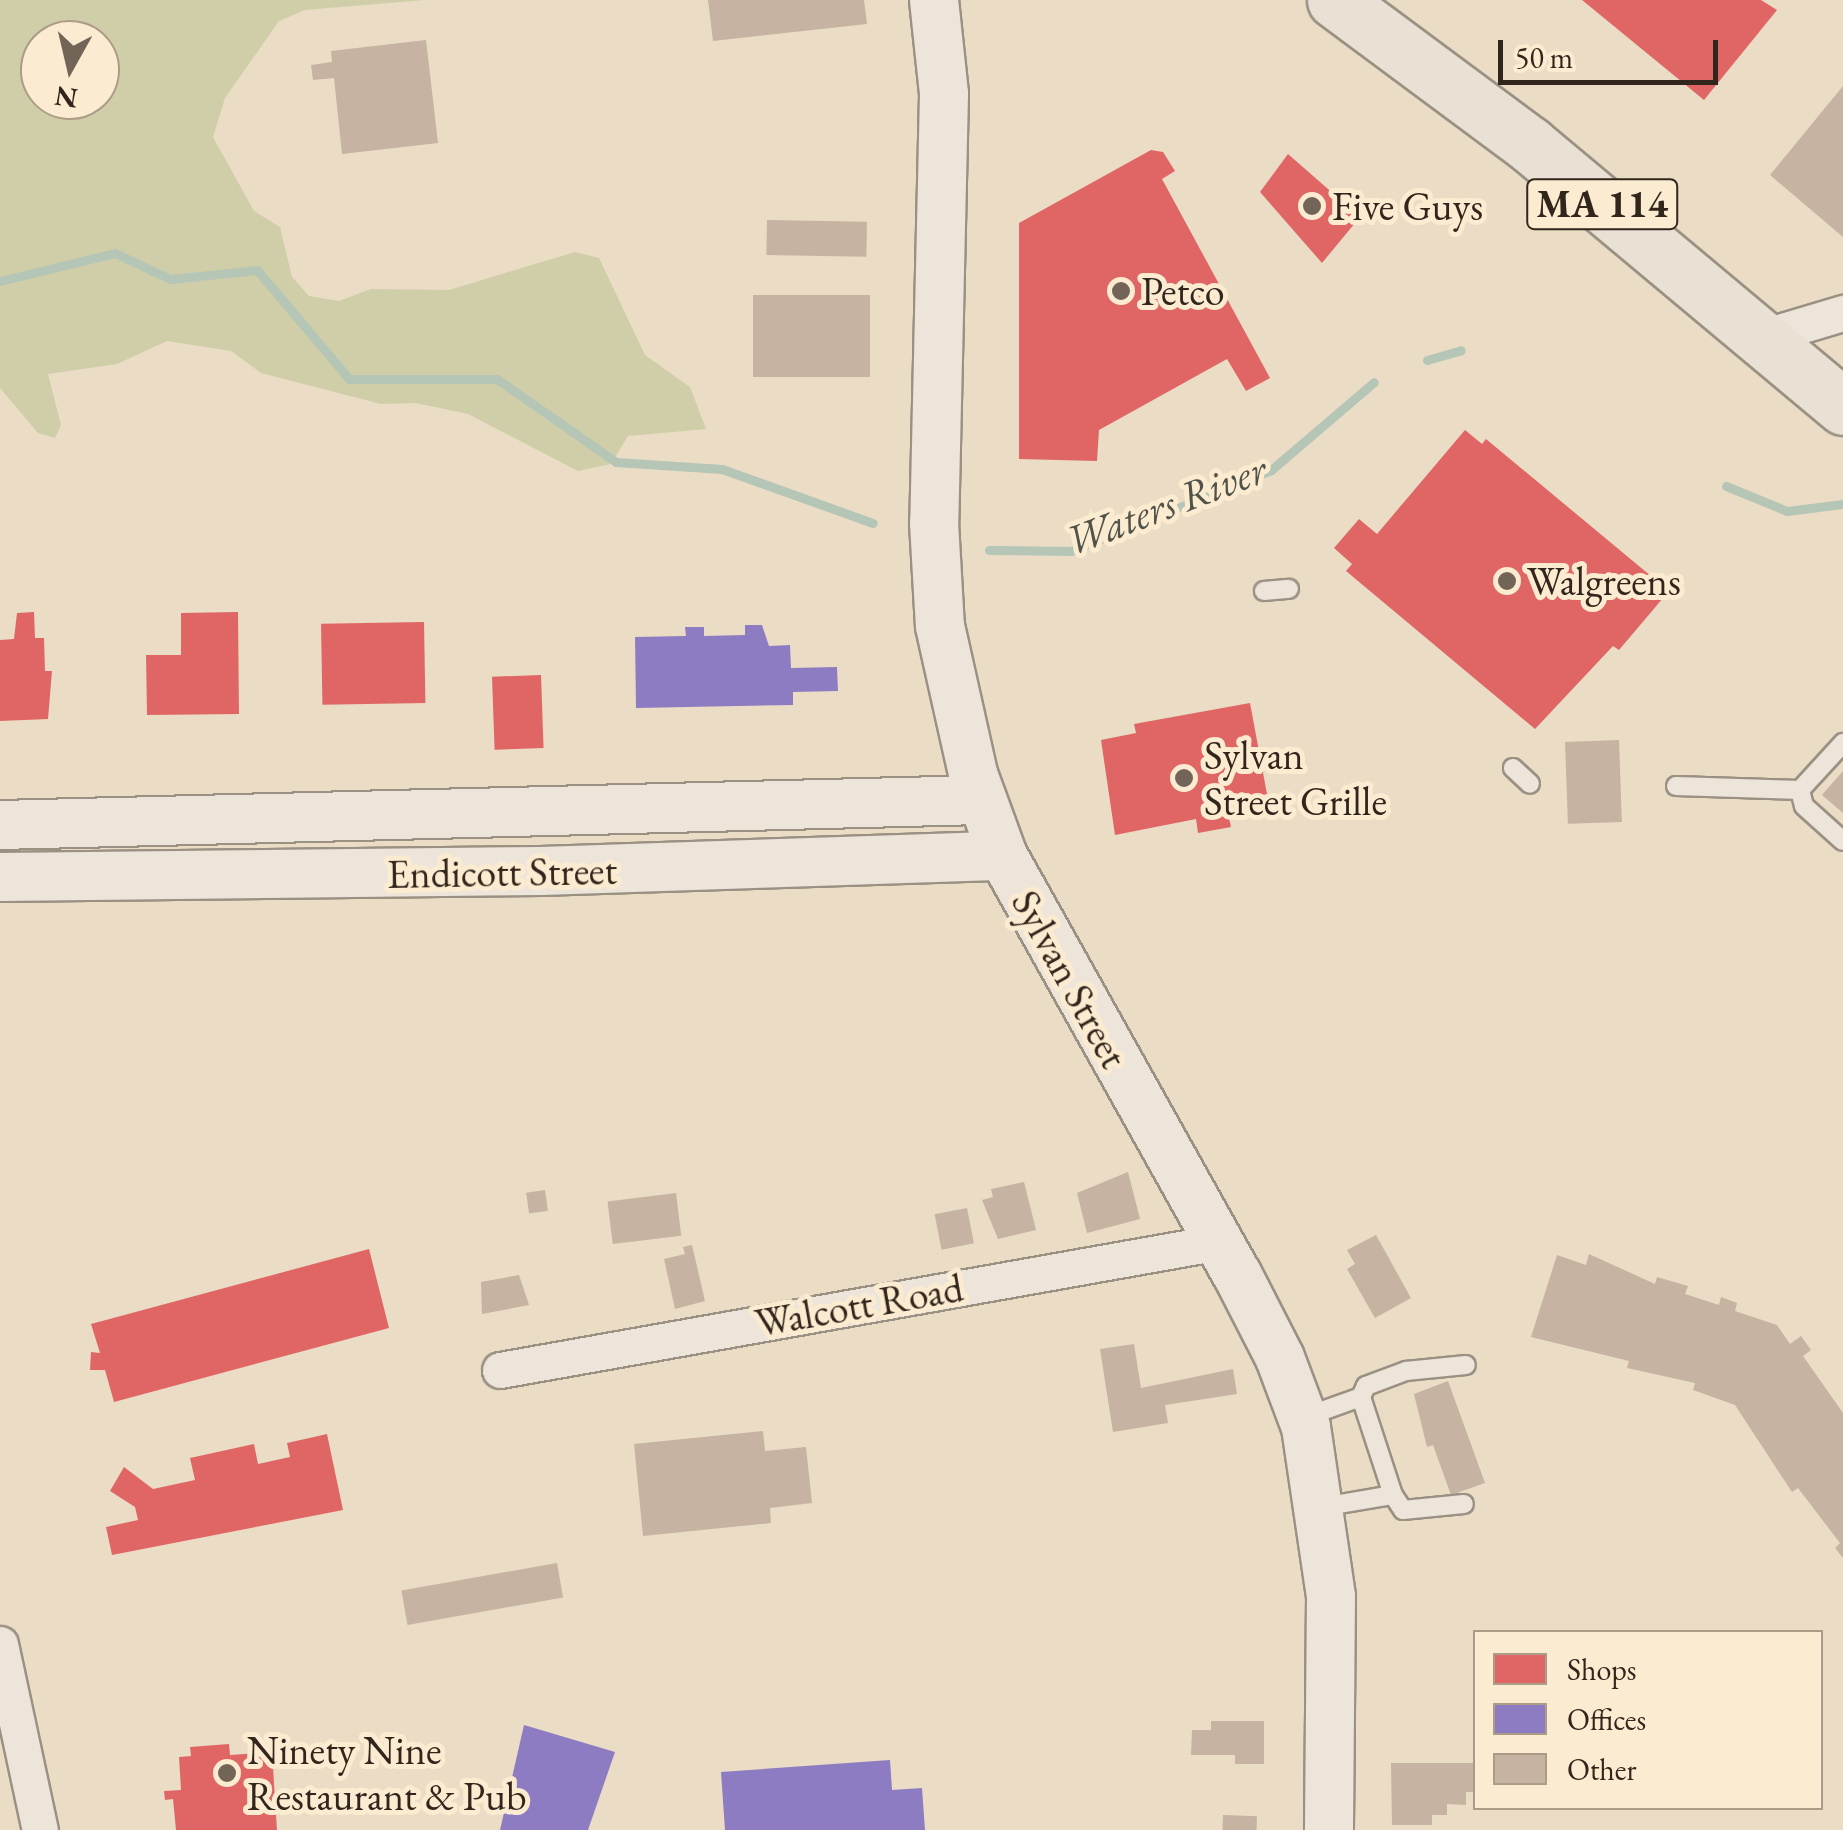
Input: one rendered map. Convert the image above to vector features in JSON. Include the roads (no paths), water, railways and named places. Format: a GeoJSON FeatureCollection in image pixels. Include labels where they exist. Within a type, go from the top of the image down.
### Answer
{"type":"FeatureCollection","features":[{"type":"Feature","properties":{"kind":"highway","name":"MA 114"},"geometry":{"type":"LineString","coordinates":[[1336,0],[1519,136],[1843,408]]}},
{"type":"Feature","properties":{"kind":"main road","name":"Sylvan Street"},"geometry":{"type":"LineString","coordinates":[[934,0],[944,94],[934,523],[940,626],[982,800],[1003,856],[1280,1358],[1302,1418],[1322,1508],[1331,1598],[1329,1830]]}},
{"type":"Feature","properties":{"kind":"main road","name":"Sylvan Street"},"geometry":{"type":"LineString","coordinates":[[944,94],[969,0]]}},
{"type":"Feature","properties":{"kind":"main road"},"geometry":{"type":"LineString","coordinates":[[914,802],[960,713]]}},
{"type":"Feature","properties":{"kind":"main road","name":"Endicott Street"},"geometry":{"type":"LineString","coordinates":[[0,825],[982,800]]}},
{"type":"Feature","properties":{"kind":"main road"},"geometry":{"type":"LineString","coordinates":[[672,808],[674,868]]}},
{"type":"Feature","properties":{"kind":"main road","name":"Endicott Street"},"geometry":{"type":"LineString","coordinates":[[0,877],[674,868],[1003,856]]}},
{"type":"Feature","properties":{"kind":"street"},"geometry":{"type":"LineString","coordinates":[[1759,338],[1843,313]]}},
{"type":"Feature","properties":{"kind":"street","name":"Walcott Road"},"geometry":{"type":"LineString","coordinates":[[500,1370],[1218,1242]]}},
{"type":"Feature","properties":{"kind":"street"},"geometry":{"type":"LineString","coordinates":[[0,1644],[40,1830]]}},
{"type":"Feature","properties":{"kind":"lane"},"geometry":{"type":"LineString","coordinates":[[1264,590],[1289,589]]}},
{"type":"Feature","properties":{"kind":"lane"},"geometry":{"type":"LineString","coordinates":[[1676,786],[1800,790],[1843,743]]}},
{"type":"Feature","properties":{"kind":"lane"},"geometry":{"type":"LineString","coordinates":[[1513,768],[1530,784]]}},
{"type":"Feature","properties":{"kind":"lane"},"geometry":{"type":"LineString","coordinates":[[1800,790],[1804,806],[1843,840]]}},
{"type":"Feature","properties":{"kind":"lane"},"geometry":{"type":"LineString","coordinates":[[1464,1504],[1403,1510],[1392,1495],[1361,1398],[1366,1386],[1406,1370],[1466,1365]]}},
{"type":"Feature","properties":{"kind":"lane"},"geometry":{"type":"LineString","coordinates":[[1302,1418],[1361,1398]]}},
{"type":"Feature","properties":{"kind":"lane"},"geometry":{"type":"LineString","coordinates":[[1322,1508],[1392,1495]]}},
{"type":"Feature","properties":{"kind":"waterway","name":"Waters River"},"geometry":{"type":"LineString","coordinates":[[0,281],[115,253],[170,279],[257,270],[349,379],[497,379],[616,462],[722,469],[873,523]]}},
{"type":"Feature","properties":{"kind":"waterway","name":"Waters River"},"geometry":{"type":"LineString","coordinates":[[1427,360],[1461,350]]}},
{"type":"Feature","properties":{"kind":"waterway","name":"Waters River"},"geometry":{"type":"LineString","coordinates":[[989,550],[1071,551],[1271,470],[1374,382]]}},
{"type":"Feature","properties":{"kind":"waterway","name":"Waters River"},"geometry":{"type":"LineString","coordinates":[[1726,486],[1787,511],[1843,504]]}},
{"type":"Feature","properties":{"kind":"place","name":"Five Guys"},"geometry":{"type":"Point","coordinates":[1312,206]}},
{"type":"Feature","properties":{"kind":"place","name":"Petco"},"geometry":{"type":"Point","coordinates":[1121,291]}},
{"type":"Feature","properties":{"kind":"place","name":"Walgreens"},"geometry":{"type":"Point","coordinates":[1507,581]}},
{"type":"Feature","properties":{"kind":"place","name":"Sylvan Street Grille"},"geometry":{"type":"Point","coordinates":[1184,778]}},
{"type":"Feature","properties":{"kind":"place","name":"Ninety Nine Restaurant & Pub"},"geometry":{"type":"Point","coordinates":[227,1773]}}]}
